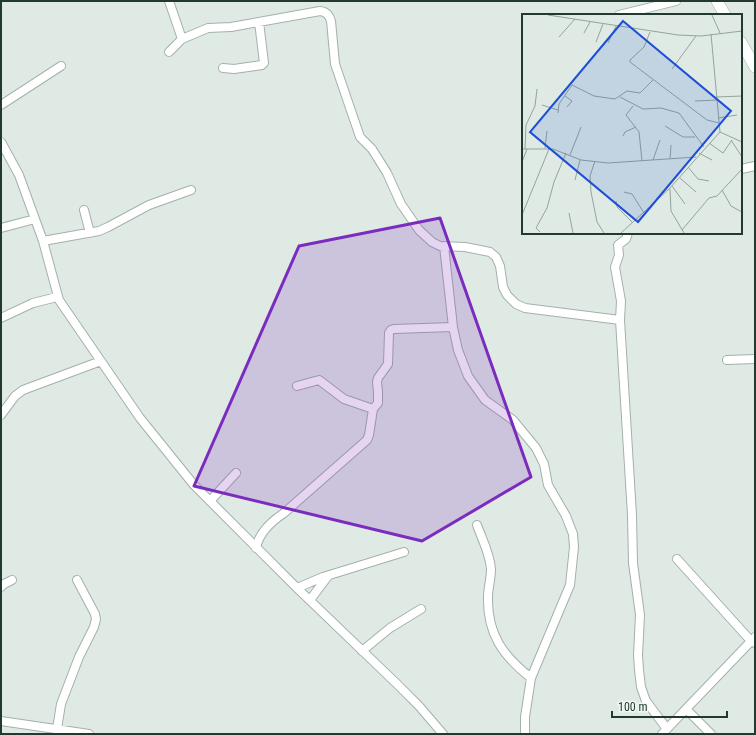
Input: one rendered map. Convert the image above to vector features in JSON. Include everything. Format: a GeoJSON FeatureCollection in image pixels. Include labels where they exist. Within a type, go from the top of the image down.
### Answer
{"type":"FeatureCollection","features":[{"type":"Feature","properties":{"kind":"main road"},"geometry":{"type":"LineString","coordinates":[[717,1],[724,14]]}},
{"type":"Feature","properties":{"kind":"main road"},"geometry":{"type":"LineString","coordinates":[[742,44],[755,67]]}},
{"type":"Feature","properties":{"kind":"street"},"geometry":{"type":"LineString","coordinates":[[169,1],[182,39]]}},
{"type":"Feature","properties":{"kind":"street"},"geometry":{"type":"LineString","coordinates":[[623,14],[676,1]]}},
{"type":"Feature","properties":{"kind":"street"},"geometry":{"type":"LineString","coordinates":[[169,52],[182,39],[208,28],[231,27],[320,11],[326,12],[331,21],[334,64],[360,137],[372,149],[387,173],[401,204],[419,230],[432,242],[440,246],[476,249],[490,252],[496,257],[500,266],[503,287],[507,295],[516,304],[525,308],[620,320]]}},
{"type":"Feature","properties":{"kind":"street"},"geometry":{"type":"LineString","coordinates":[[223,68],[234,69],[264,64],[259,22]]}},
{"type":"Feature","properties":{"kind":"street"},"geometry":{"type":"LineString","coordinates":[[1,105],[61,66]]}},
{"type":"Feature","properties":{"kind":"street"},"geometry":{"type":"LineString","coordinates":[[1,142],[19,175],[43,240],[57,297],[140,418],[194,485],[210,502],[418,706],[443,734]]}},
{"type":"Feature","properties":{"kind":"street"},"geometry":{"type":"LineString","coordinates":[[742,169],[755,166]]}},
{"type":"Feature","properties":{"kind":"street"},"geometry":{"type":"LineString","coordinates":[[43,240],[90,233],[108,228],[149,205],[191,190]]}},
{"type":"Feature","properties":{"kind":"street"},"geometry":{"type":"LineString","coordinates":[[84,210],[90,233]]}},
{"type":"Feature","properties":{"kind":"street"},"geometry":{"type":"LineString","coordinates":[[1,228],[35,219]]}},
{"type":"Feature","properties":{"kind":"street"},"geometry":{"type":"LineString","coordinates":[[628,234],[626,239],[618,244],[619,254],[615,267],[621,301],[620,320],[632,515],[633,563],[640,615],[638,655],[639,670],[641,687],[646,700],[664,731],[754,640],[677,559]]}},
{"type":"Feature","properties":{"kind":"street"},"geometry":{"type":"LineString","coordinates":[[444,246],[453,328],[458,350],[468,376],[490,405],[513,420],[536,448],[540,455],[548,485],[566,516],[573,534],[574,547],[570,584],[531,678],[525,717],[525,734]]}},
{"type":"Feature","properties":{"kind":"street"},"geometry":{"type":"LineString","coordinates":[[1,318],[33,303],[57,297]]}},
{"type":"Feature","properties":{"kind":"street"},"geometry":{"type":"LineString","coordinates":[[256,548],[257,542],[261,535],[274,519],[284,513],[364,444],[369,435],[374,409],[378,403],[378,378],[388,364],[389,333],[391,330],[453,328]]}},
{"type":"Feature","properties":{"kind":"street"},"geometry":{"type":"LineString","coordinates":[[727,360],[755,359]]}},
{"type":"Feature","properties":{"kind":"street"},"geometry":{"type":"LineString","coordinates":[[1,415],[15,396],[23,390],[101,361]]}},
{"type":"Feature","properties":{"kind":"street"},"geometry":{"type":"LineString","coordinates":[[297,386],[319,380],[344,399],[374,409]]}},
{"type":"Feature","properties":{"kind":"street"},"geometry":{"type":"LineString","coordinates":[[210,502],[236,474]]}},
{"type":"Feature","properties":{"kind":"street"},"geometry":{"type":"LineString","coordinates":[[477,525],[491,568],[488,596],[488,615],[494,634],[509,660],[531,678]]}},
{"type":"Feature","properties":{"kind":"street"},"geometry":{"type":"LineString","coordinates":[[298,588],[316,579],[404,552]]}},
{"type":"Feature","properties":{"kind":"street"},"geometry":{"type":"LineString","coordinates":[[310,600],[328,576]]}},
{"type":"Feature","properties":{"kind":"street"},"geometry":{"type":"LineString","coordinates":[[1,587],[12,580]]}},
{"type":"Feature","properties":{"kind":"street"},"geometry":{"type":"LineString","coordinates":[[57,729],[61,704],[79,657],[94,628],[96,619],[95,614],[77,580]]}},
{"type":"Feature","properties":{"kind":"street"},"geometry":{"type":"LineString","coordinates":[[362,651],[390,628],[421,609]]}},
{"type":"Feature","properties":{"kind":"street"},"geometry":{"type":"LineString","coordinates":[[686,709],[711,734]]}},
{"type":"Feature","properties":{"kind":"street"},"geometry":{"type":"LineString","coordinates":[[1,721],[89,734]]}},
{"type":"Feature","properties":{"kind":"highlighted area"},"geometry":{"type":"Polygon","coordinates":[[[440,218],[531,477],[422,541],[194,486],[299,246],[440,218]]]}}]}
